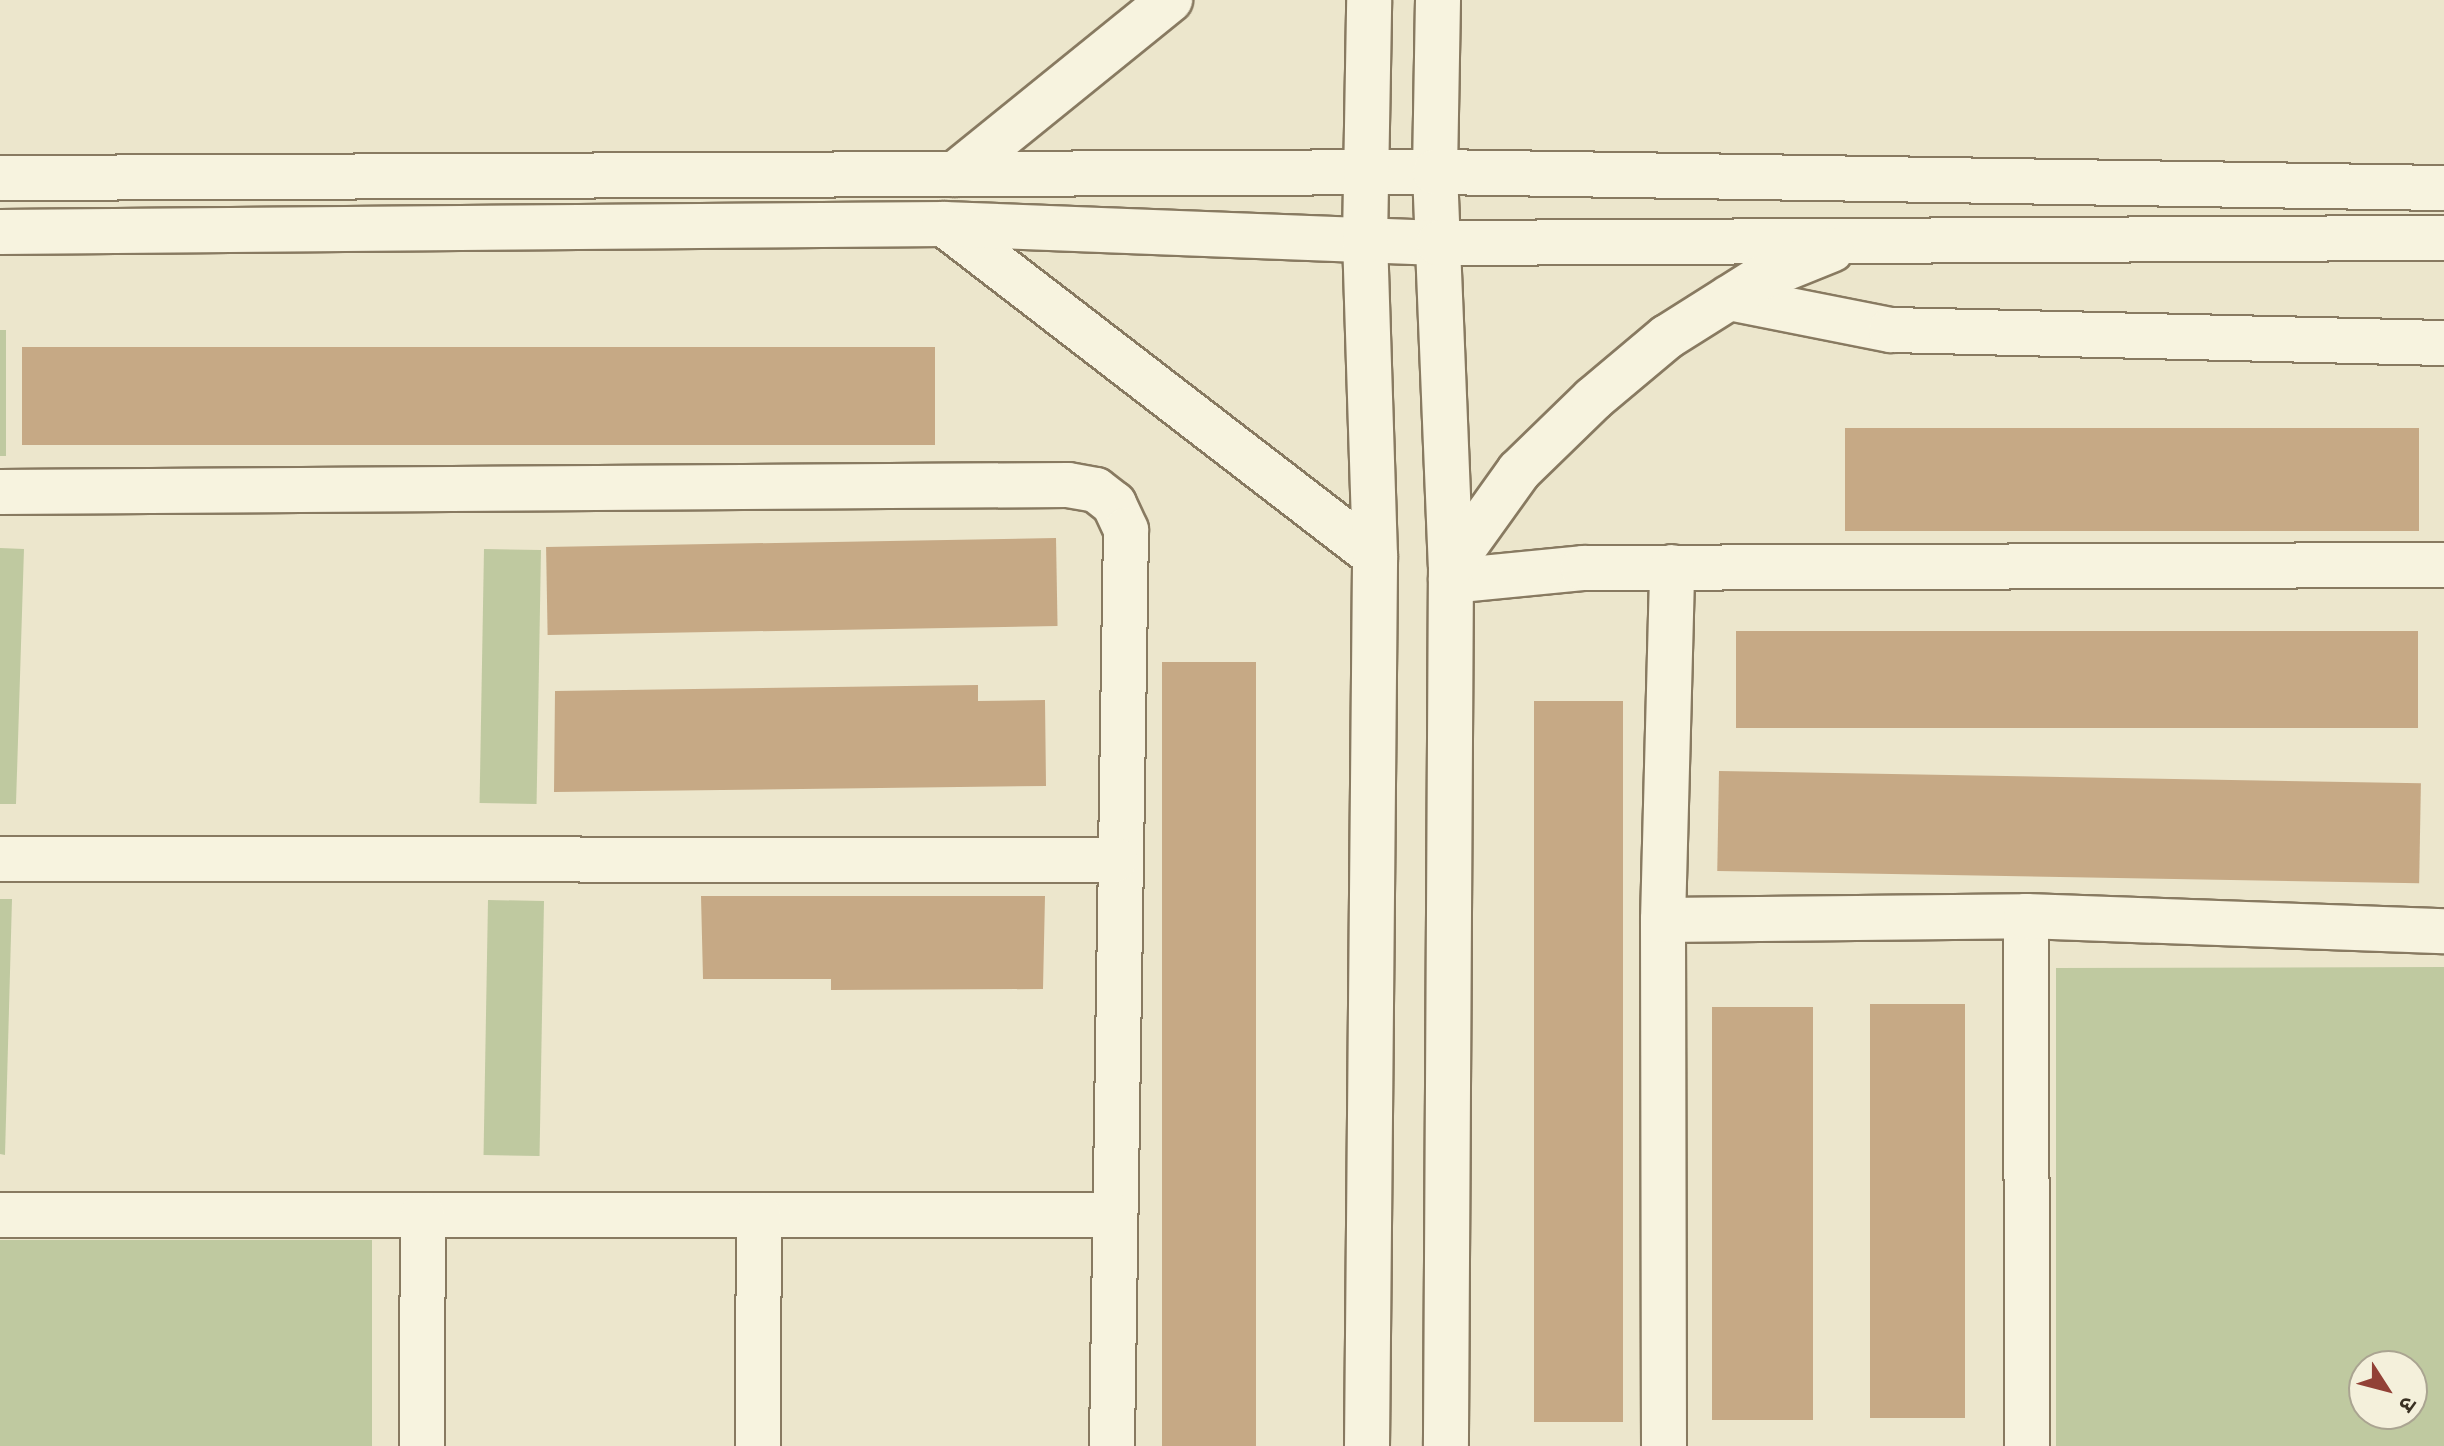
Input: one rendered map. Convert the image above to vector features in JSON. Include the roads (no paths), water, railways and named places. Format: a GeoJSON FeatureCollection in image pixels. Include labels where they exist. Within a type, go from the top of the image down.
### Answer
{"type":"FeatureCollection","features":[{"type":"Feature","properties":{"kind":"main road"},"geometry":{"type":"LineString","coordinates":[[955,174],[1170,0]]}},
{"type":"Feature","properties":{"kind":"main road"},"geometry":{"type":"LineString","coordinates":[[1367,1446],[1375,556],[1365,241],[1369,174],[1369,0]]}},
{"type":"Feature","properties":{"kind":"main road"},"geometry":{"type":"LineString","coordinates":[[1438,0],[1435,172],[1451,574],[1446,1446]]}},
{"type":"Feature","properties":{"kind":"main road"},"geometry":{"type":"LineString","coordinates":[[0,178],[1435,172],[2444,188]]}},
{"type":"Feature","properties":{"kind":"main road"},"geometry":{"type":"LineString","coordinates":[[944,224],[1375,556]]}},
{"type":"Feature","properties":{"kind":"main road"},"geometry":{"type":"LineString","coordinates":[[0,232],[944,224],[1439,243],[2444,238]]}},
{"type":"Feature","properties":{"kind":"main road"},"geometry":{"type":"LineString","coordinates":[[1451,574],[1519,471],[1593,399],[1729,298],[1852,241]]}},
{"type":"Feature","properties":{"kind":"main road"},"geometry":{"type":"LineString","coordinates":[[1729,298],[1891,330],[2444,343]]}},
{"type":"Feature","properties":{"kind":"main road"},"geometry":{"type":"LineString","coordinates":[[0,492],[766,484],[1096,490],[1114,504],[1126,530],[1115,860],[1112,1446]]}},
{"type":"Feature","properties":{"kind":"main road"},"geometry":{"type":"LineString","coordinates":[[1451,574],[1672,567],[2444,565]]}},
{"type":"Feature","properties":{"kind":"main road"},"geometry":{"type":"LineString","coordinates":[[1664,1446],[1663,920],[1672,567]]}},
{"type":"Feature","properties":{"kind":"main road"},"geometry":{"type":"LineString","coordinates":[[0,859],[1115,860]]}},
{"type":"Feature","properties":{"kind":"main road"},"geometry":{"type":"LineString","coordinates":[[1663,920],[2026,916],[2444,931]]}},
{"type":"Feature","properties":{"kind":"main road"},"geometry":{"type":"LineString","coordinates":[[2026,916],[2027,1446]]}},
{"type":"Feature","properties":{"kind":"main road"},"geometry":{"type":"LineString","coordinates":[[0,1215],[1113,1215]]}},
{"type":"Feature","properties":{"kind":"main road"},"geometry":{"type":"LineString","coordinates":[[422,1446],[423,1215]]}},
{"type":"Feature","properties":{"kind":"main road"},"geometry":{"type":"LineString","coordinates":[[758,1446],[759,1215]]}}]}
